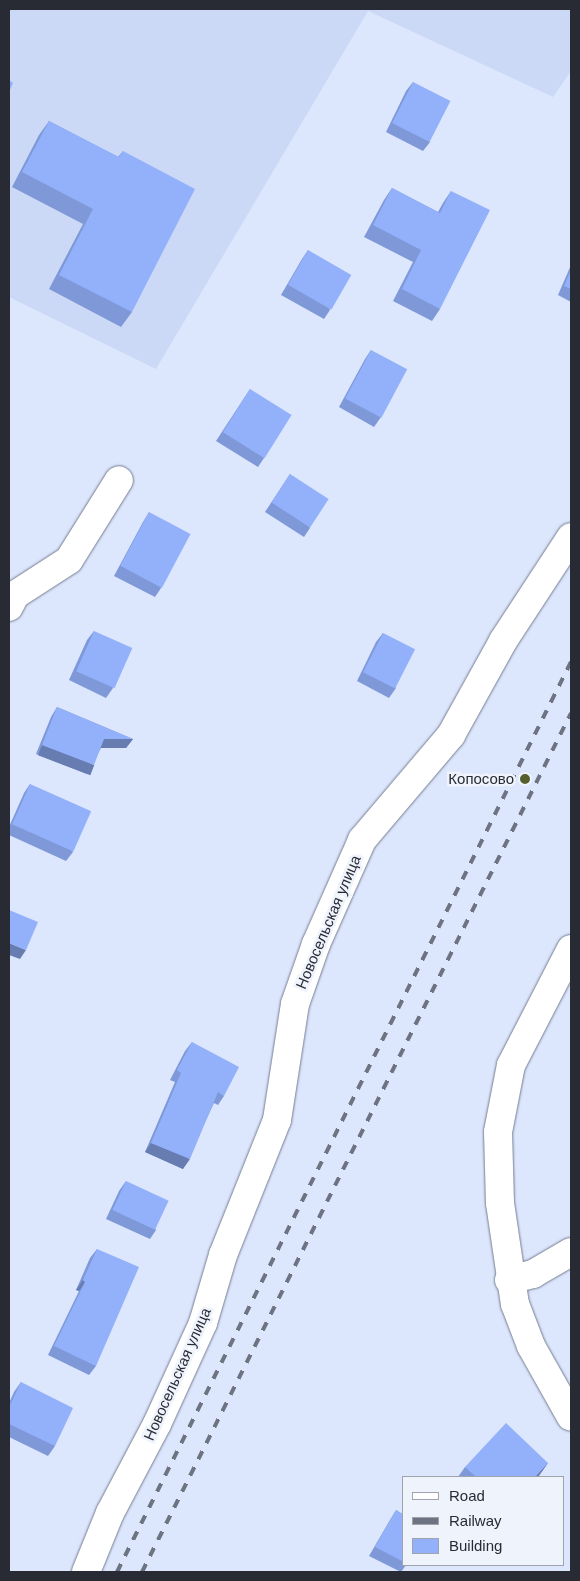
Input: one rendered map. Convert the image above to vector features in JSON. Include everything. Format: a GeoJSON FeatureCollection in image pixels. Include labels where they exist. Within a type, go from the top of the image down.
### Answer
{"type":"FeatureCollection","features":[{"type":"Feature","properties":{"kind":"street"},"geometry":{"type":"LineString","coordinates":[[9,607],[15,595],[69,560],[120,480]]}},
{"type":"Feature","properties":{"kind":"street","name":"Новосельская улица"},"geometry":{"type":"LineString","coordinates":[[86,1572],[110,1513],[157,1424],[203,1323],[224,1255],[278,1120],[295,1004],[316,944],[362,840],[451,736],[503,641],[571,537]]}},
{"type":"Feature","properties":{"kind":"street"},"geometry":{"type":"LineString","coordinates":[[571,949],[511,1065],[500,1122],[500,1203],[509,1280],[531,1346],[571,1417]]}},
{"type":"Feature","properties":{"kind":"street"},"geometry":{"type":"LineString","coordinates":[[509,1280],[533,1274],[571,1252]]}},
{"type":"Feature","properties":{"kind":"shaded area"},"geometry":{"type":"Polygon","coordinates":[[[9,9],[571,9],[571,71],[553,97],[368,11],[156,369],[9,297],[9,9]]]}},
{"type":"Feature","properties":{"kind":"building"},"geometry":{"type":"Polygon","coordinates":[[[9,80],[13,83],[9,92],[9,80]]]}},
{"type":"Feature","properties":{"kind":"building"},"geometry":{"type":"Polygon","coordinates":[[[413,82],[450,101],[430,142],[392,123],[413,82]]]}},
{"type":"Feature","properties":{"kind":"building"},"geometry":{"type":"Polygon","coordinates":[[[49,121],[119,157],[123,151],[195,189],[132,312],[59,275],[93,209],[22,172],[49,121]]]}},
{"type":"Feature","properties":{"kind":"building"},"geometry":{"type":"Polygon","coordinates":[[[392,188],[440,213],[451,191],[490,210],[440,309],[402,289],[421,250],[373,225],[392,188]]]}},
{"type":"Feature","properties":{"kind":"building"},"geometry":{"type":"Polygon","coordinates":[[[308,250],[351,275],[331,310],[288,285],[308,250]]]}},
{"type":"Feature","properties":{"kind":"building"},"geometry":{"type":"Polygon","coordinates":[[[571,270],[571,289],[564,286],[571,270]]]}},
{"type":"Feature","properties":{"kind":"building"},"geometry":{"type":"Polygon","coordinates":[[[371,350],[407,369],[381,418],[345,399],[371,350]]]}},
{"type":"Feature","properties":{"kind":"building"},"geometry":{"type":"Polygon","coordinates":[[[250,389],[292,415],[265,458],[223,432],[250,389]]]}},
{"type":"Feature","properties":{"kind":"building"},"geometry":{"type":"Polygon","coordinates":[[[290,474],[329,499],[310,528],[271,503],[290,474]]]}},
{"type":"Feature","properties":{"kind":"building"},"geometry":{"type":"Polygon","coordinates":[[[149,512],[190,534],[162,588],[120,566],[149,512]]]}},
{"type":"Feature","properties":{"kind":"building"},"geometry":{"type":"Polygon","coordinates":[[[94,631],[132,648],[114,688],[76,671],[94,631]]]}},
{"type":"Feature","properties":{"kind":"building"},"geometry":{"type":"Polygon","coordinates":[[[383,633],[415,649],[395,689],[363,672],[383,633]]]}},
{"type":"Feature","properties":{"kind":"building"},"geometry":{"type":"Polygon","coordinates":[[[57,707],[133,739],[104,739],[94,765],[42,745],[57,707]]]}},
{"type":"Feature","properties":{"kind":"building"},"geometry":{"type":"Polygon","coordinates":[[[30,784],[91,811],[73,851],[12,824],[30,784]]]}},
{"type":"Feature","properties":{"kind":"building"},"geometry":{"type":"Polygon","coordinates":[[[9,910],[38,922],[26,950],[9,943],[9,910]]]}},
{"type":"Feature","properties":{"kind":"building"},"geometry":{"type":"Polygon","coordinates":[[[192,1042],[239,1067],[224,1096],[218,1092],[190,1159],[151,1143],[181,1073],[177,1070],[192,1042]]]}},
{"type":"Feature","properties":{"kind":"building"},"geometry":{"type":"Polygon","coordinates":[[[126,1181],[169,1201],[155,1230],[112,1210],[126,1181]]]}},
{"type":"Feature","properties":{"kind":"building"},"geometry":{"type":"Polygon","coordinates":[[[97,1249],[139,1267],[96,1366],[54,1346],[85,1282],[83,1280],[97,1249]]]}},
{"type":"Feature","properties":{"kind":"building"},"geometry":{"type":"Polygon","coordinates":[[[21,1382],[73,1408],[55,1446],[9,1424],[9,1407],[21,1382]]]}},
{"type":"Feature","properties":{"kind":"building"},"geometry":{"type":"Polygon","coordinates":[[[506,1423],[548,1463],[536,1476],[475,1476],[465,1467],[506,1423]]]}},
{"type":"Feature","properties":{"kind":"building"},"geometry":{"type":"Polygon","coordinates":[[[396,1510],[402,1514],[402,1561],[375,1547],[396,1510]]]}},
{"type":"Feature","properties":{"kind":"railway"},"geometry":{"type":"LineString","coordinates":[[117,1572],[571,662]]}},
{"type":"Feature","properties":{"kind":"railway"},"geometry":{"type":"LineString","coordinates":[[142,1572],[571,713]]}},
{"type":"Feature","properties":{"kind":"place","name":"Копосово"},"geometry":{"type":"Point","coordinates":[525,779]}}]}
